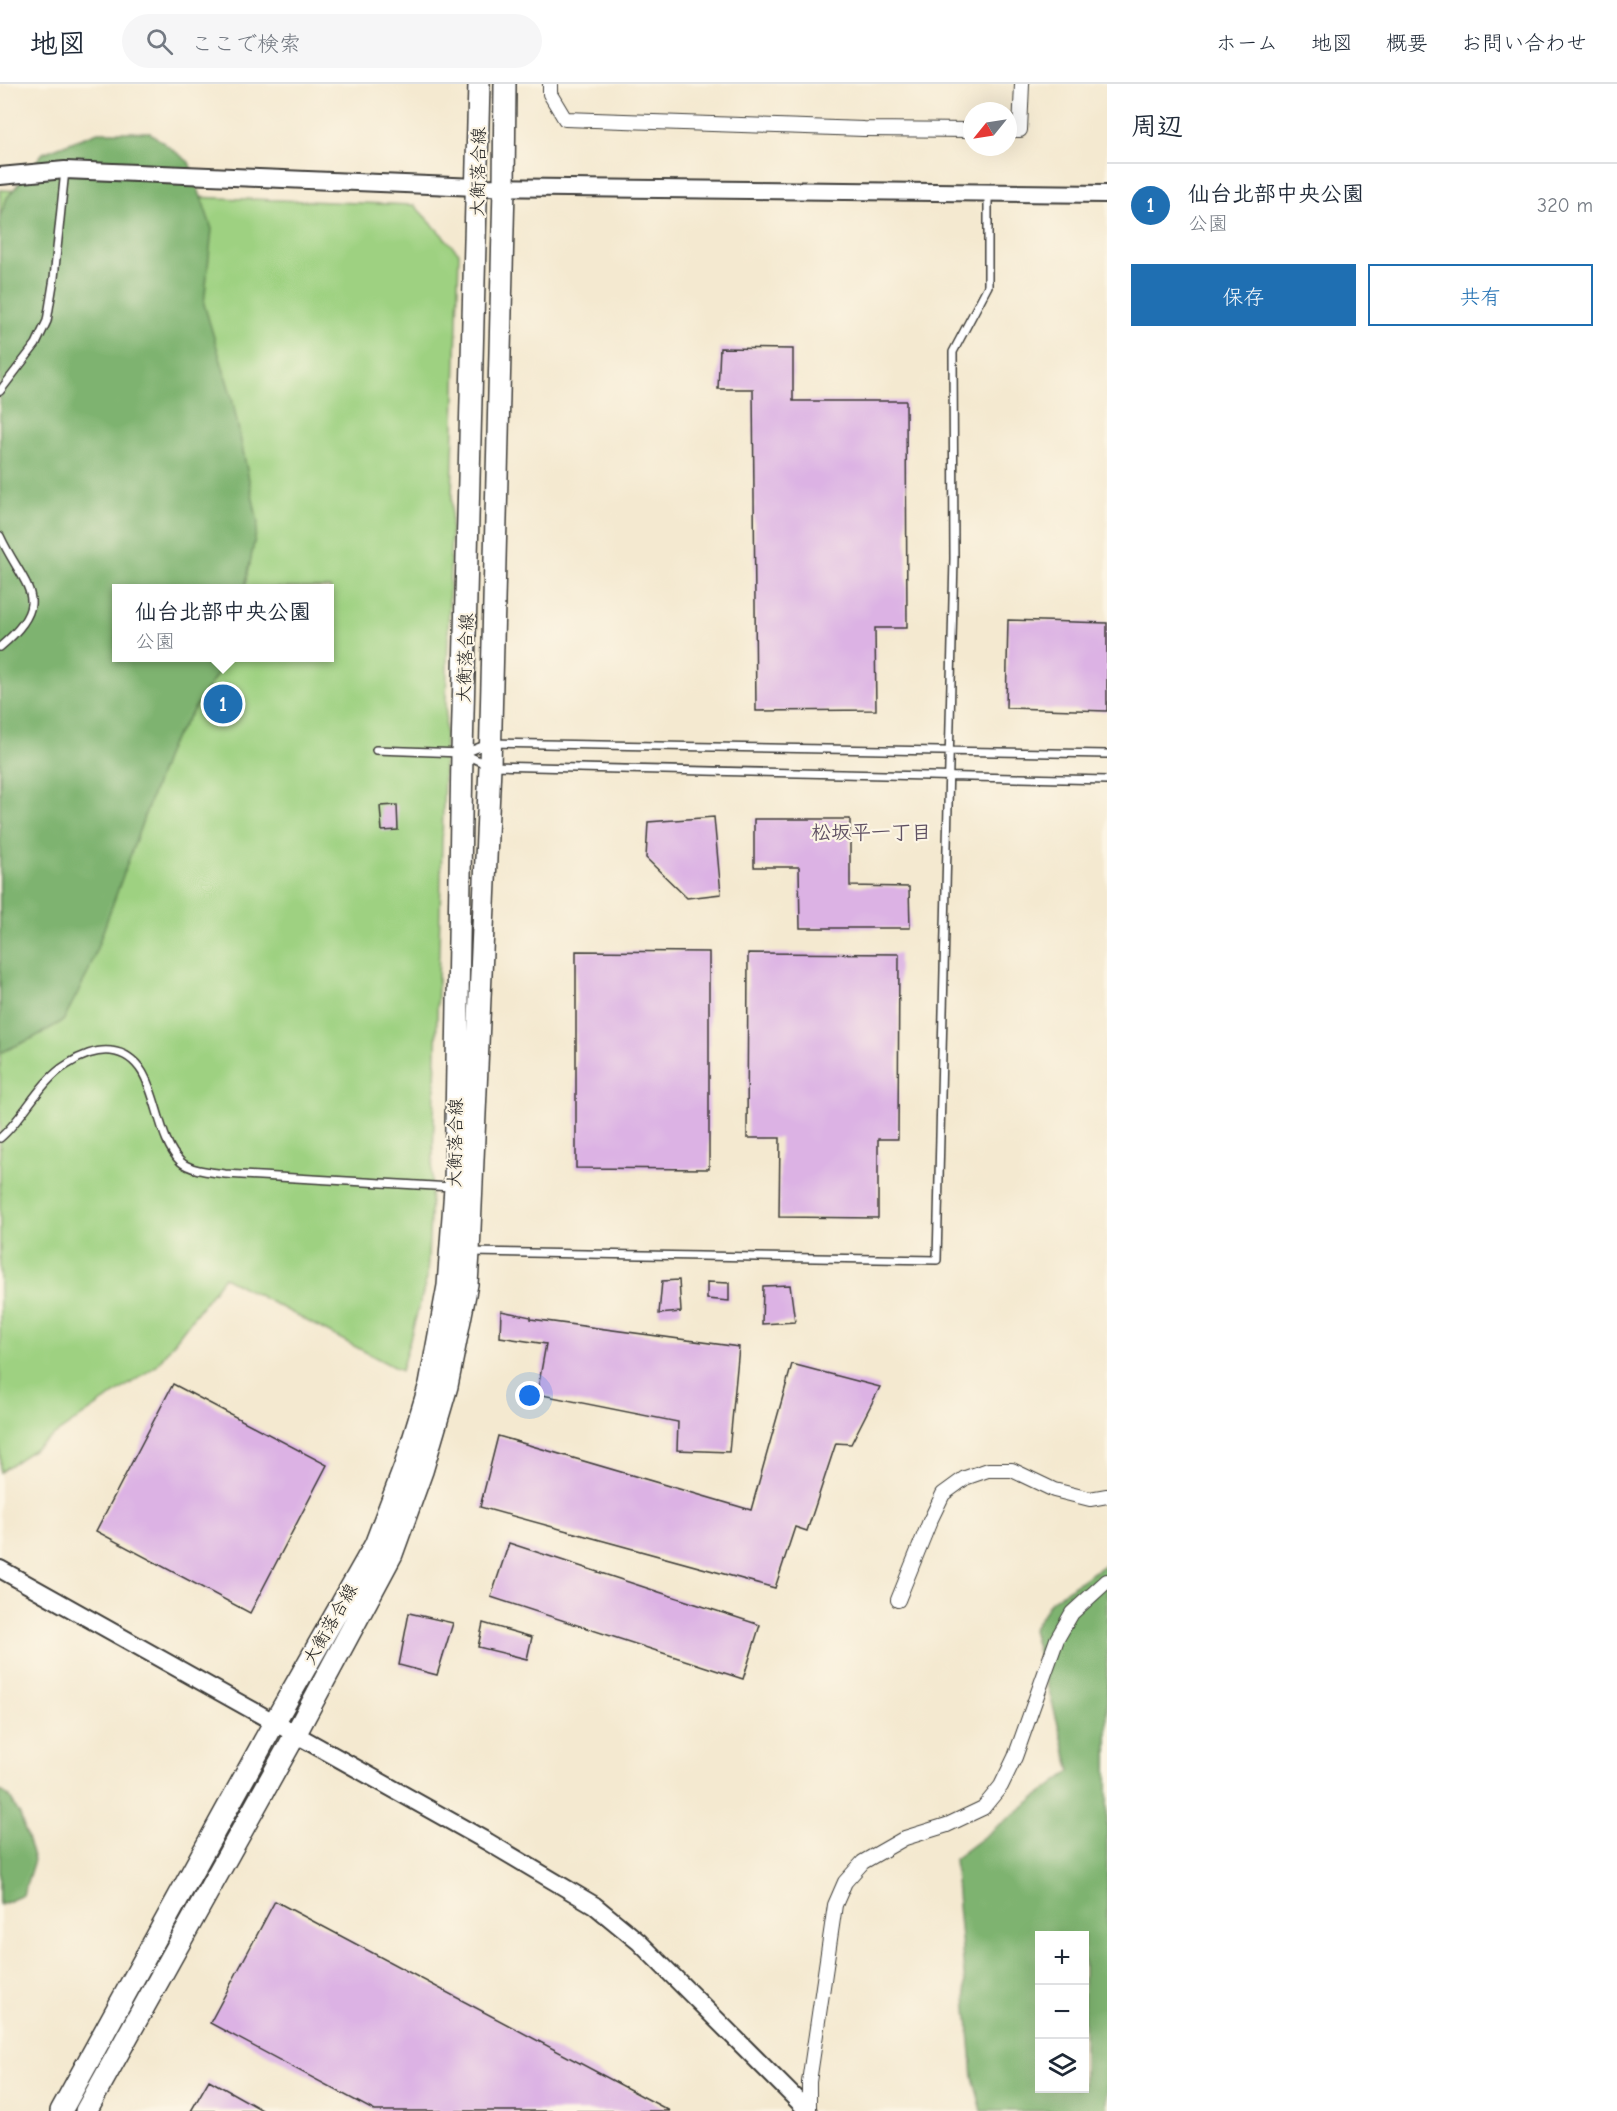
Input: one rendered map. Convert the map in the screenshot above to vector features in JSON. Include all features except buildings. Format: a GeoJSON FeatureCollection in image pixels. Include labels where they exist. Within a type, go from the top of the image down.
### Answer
{"type":"FeatureCollection","features":[{"type":"Feature","properties":{"kind":"main road","name":"大衡落合線"},"geometry":{"type":"LineString","coordinates":[[61,2111],[274,1723],[375,1545],[405,1466],[430,1384],[448,1286],[455,1188],[462,753],[479,84]]}},
{"type":"Feature","properties":{"kind":"main road","name":"大衡落合線"},"geometry":{"type":"LineString","coordinates":[[86,2111],[295,1735],[392,1554],[422,1471],[447,1386],[466,1284],[469,1252],[490,766],[505,84]]}},
{"type":"Feature","properties":{"kind":"street"},"geometry":{"type":"LineString","coordinates":[[550,84],[550,94],[565,120],[963,130]]}},
{"type":"Feature","properties":{"kind":"street"},"geometry":{"type":"LineString","coordinates":[[1017,130],[1020,130],[1022,84]]}},
{"type":"Feature","properties":{"kind":"street"},"geometry":{"type":"LineString","coordinates":[[0,176],[65,170],[477,187],[1107,194]]}},
{"type":"Feature","properties":{"kind":"street"},"geometry":{"type":"LineString","coordinates":[[898,1600],[943,1494],[965,1478],[988,1470],[1011,1470],[1054,1490],[1090,1499],[1107,1496]]}},
{"type":"Feature","properties":{"kind":"street"},"geometry":{"type":"LineString","coordinates":[[0,1569],[488,1842],[594,1905],[639,1942],[809,2111]]}},
{"type":"Feature","properties":{"kind":"street"},"geometry":{"type":"LineString","coordinates":[[809,2111],[809,2082],[835,1905],[845,1882],[863,1862],[905,1838],[947,1826],[983,1808],[1000,1786],[1015,1758],[1057,1639],[1072,1613],[1107,1581]]}},
{"type":"Feature","properties":{"kind":"lane"},"geometry":{"type":"LineString","coordinates":[[0,391],[36,344],[47,321],[65,170]]}},
{"type":"Feature","properties":{"kind":"lane"},"geometry":{"type":"LineString","coordinates":[[469,1252],[937,1260],[954,558],[953,352],[988,286],[988,193]]}},
{"type":"Feature","properties":{"kind":"lane"},"geometry":{"type":"LineString","coordinates":[[0,536],[28,585],[32,600],[31,612],[22,627],[0,647]]}},
{"type":"Feature","properties":{"kind":"lane"},"geometry":{"type":"LineString","coordinates":[[462,753],[490,742],[1107,754]]}},
{"type":"Feature","properties":{"kind":"lane"},"geometry":{"type":"LineString","coordinates":[[376,750],[462,753],[490,766],[1107,780]]}},
{"type":"Feature","properties":{"kind":"lane"},"geometry":{"type":"LineString","coordinates":[[0,1138],[60,1070],[83,1056],[105,1050],[122,1052],[136,1063],[146,1077],[165,1135],[182,1163],[205,1171],[225,1174],[455,1188]]}},
{"type":"Feature","properties":{"kind":"green space"},"geometry":{"type":"Polygon","coordinates":[[[98,132],[149,132],[189,162],[212,229],[204,304],[232,398],[258,523],[246,584],[112,584],[112,662],[225,662],[170,745],[88,973],[63,1021],[0,1053],[0,216],[7,198],[43,153],[98,132]]]}},
{"type":"Feature","properties":{"kind":"green space"},"geometry":{"type":"Polygon","coordinates":[[[0,190],[414,205],[459,253],[433,1155],[427,1278],[401,1371],[224,1277],[156,1366],[0,1472],[0,190]]]}},
{"type":"Feature","properties":{"kind":"green space"},"geometry":{"type":"Polygon","coordinates":[[[1107,1563],[1107,2111],[982,2111],[973,2077],[954,1859],[1071,1771],[1032,1630],[1051,1601],[1107,1563]]]}},
{"type":"Feature","properties":{"kind":"green space"},"geometry":{"type":"Polygon","coordinates":[[[0,1790],[9,1796],[20,1815],[34,1860],[23,1895],[0,1905],[0,1790]]]}},
{"type":"Feature","properties":{"kind":"place","name":"仙台北部中央公園"},"geometry":{"type":"Point","coordinates":[223,704]}},
{"type":"Feature","properties":{"kind":"district","name":"松坂平一丁目"},"geometry":{"type":"Point","coordinates":[871,832]}}]}
